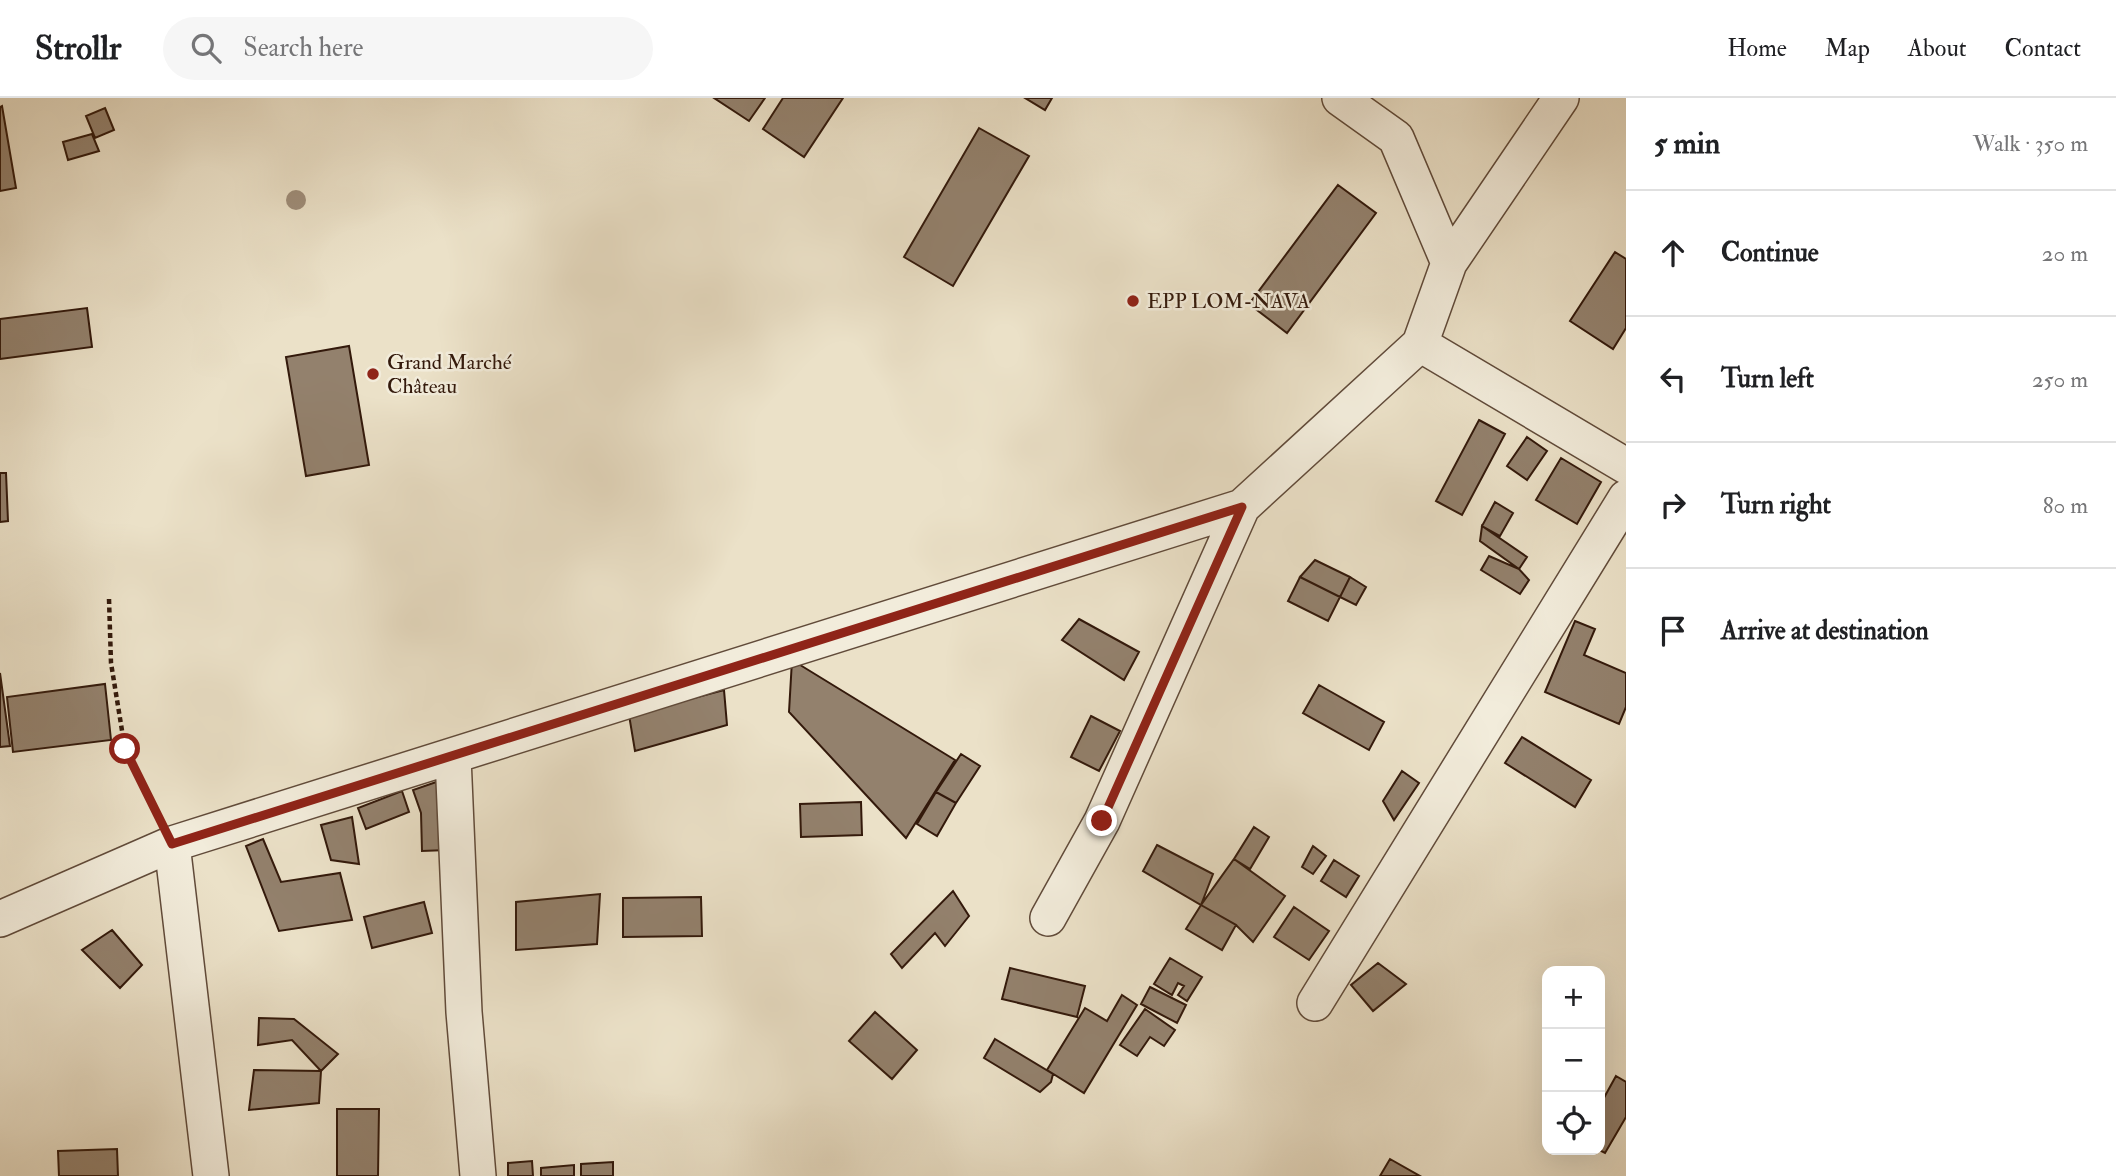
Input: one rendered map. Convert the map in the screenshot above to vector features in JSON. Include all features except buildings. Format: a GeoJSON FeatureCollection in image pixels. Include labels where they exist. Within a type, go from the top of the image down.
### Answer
{"type":"FeatureCollection","features":[{"type":"Feature","properties":{"kind":"street"},"geometry":{"type":"LineString","coordinates":[[1340,98],[1396,138],[1449,263]]}},
{"type":"Feature","properties":{"kind":"street"},"geometry":{"type":"LineString","coordinates":[[1048,918],[1102,821],[1242,507],[1420,344],[1449,263],[1561,98]]}},
{"type":"Feature","properties":{"kind":"street"},"geometry":{"type":"LineString","coordinates":[[1420,344],[1626,466]]}},
{"type":"Feature","properties":{"kind":"street"},"geometry":{"type":"LineString","coordinates":[[1315,1003],[1626,498]]}},
{"type":"Feature","properties":{"kind":"street"},"geometry":{"type":"LineString","coordinates":[[0,919],[172,844],[1242,507]]}},
{"type":"Feature","properties":{"kind":"street"},"geometry":{"type":"LineString","coordinates":[[453,757],[464,1012],[478,1176]]}},
{"type":"Feature","properties":{"kind":"street"},"geometry":{"type":"LineString","coordinates":[[172,844],[211,1176]]}},
{"type":"Feature","properties":{"kind":"path"},"geometry":{"type":"LineString","coordinates":[[109,599],[111,663],[125,749],[172,844]]}},
{"type":"Feature","properties":{"kind":"place","name":"EPP LOM-NAVA"},"geometry":{"type":"Point","coordinates":[1133,301]}},
{"type":"Feature","properties":{"kind":"place","name":"Grand Marché Château"},"geometry":{"type":"Point","coordinates":[373,374]}},
{"type":"Feature","properties":{"kind":"route"},"geometry":{"type":"LineString","coordinates":[[125,749],[172,844],[1242,507],[1102,821]]}}]}
